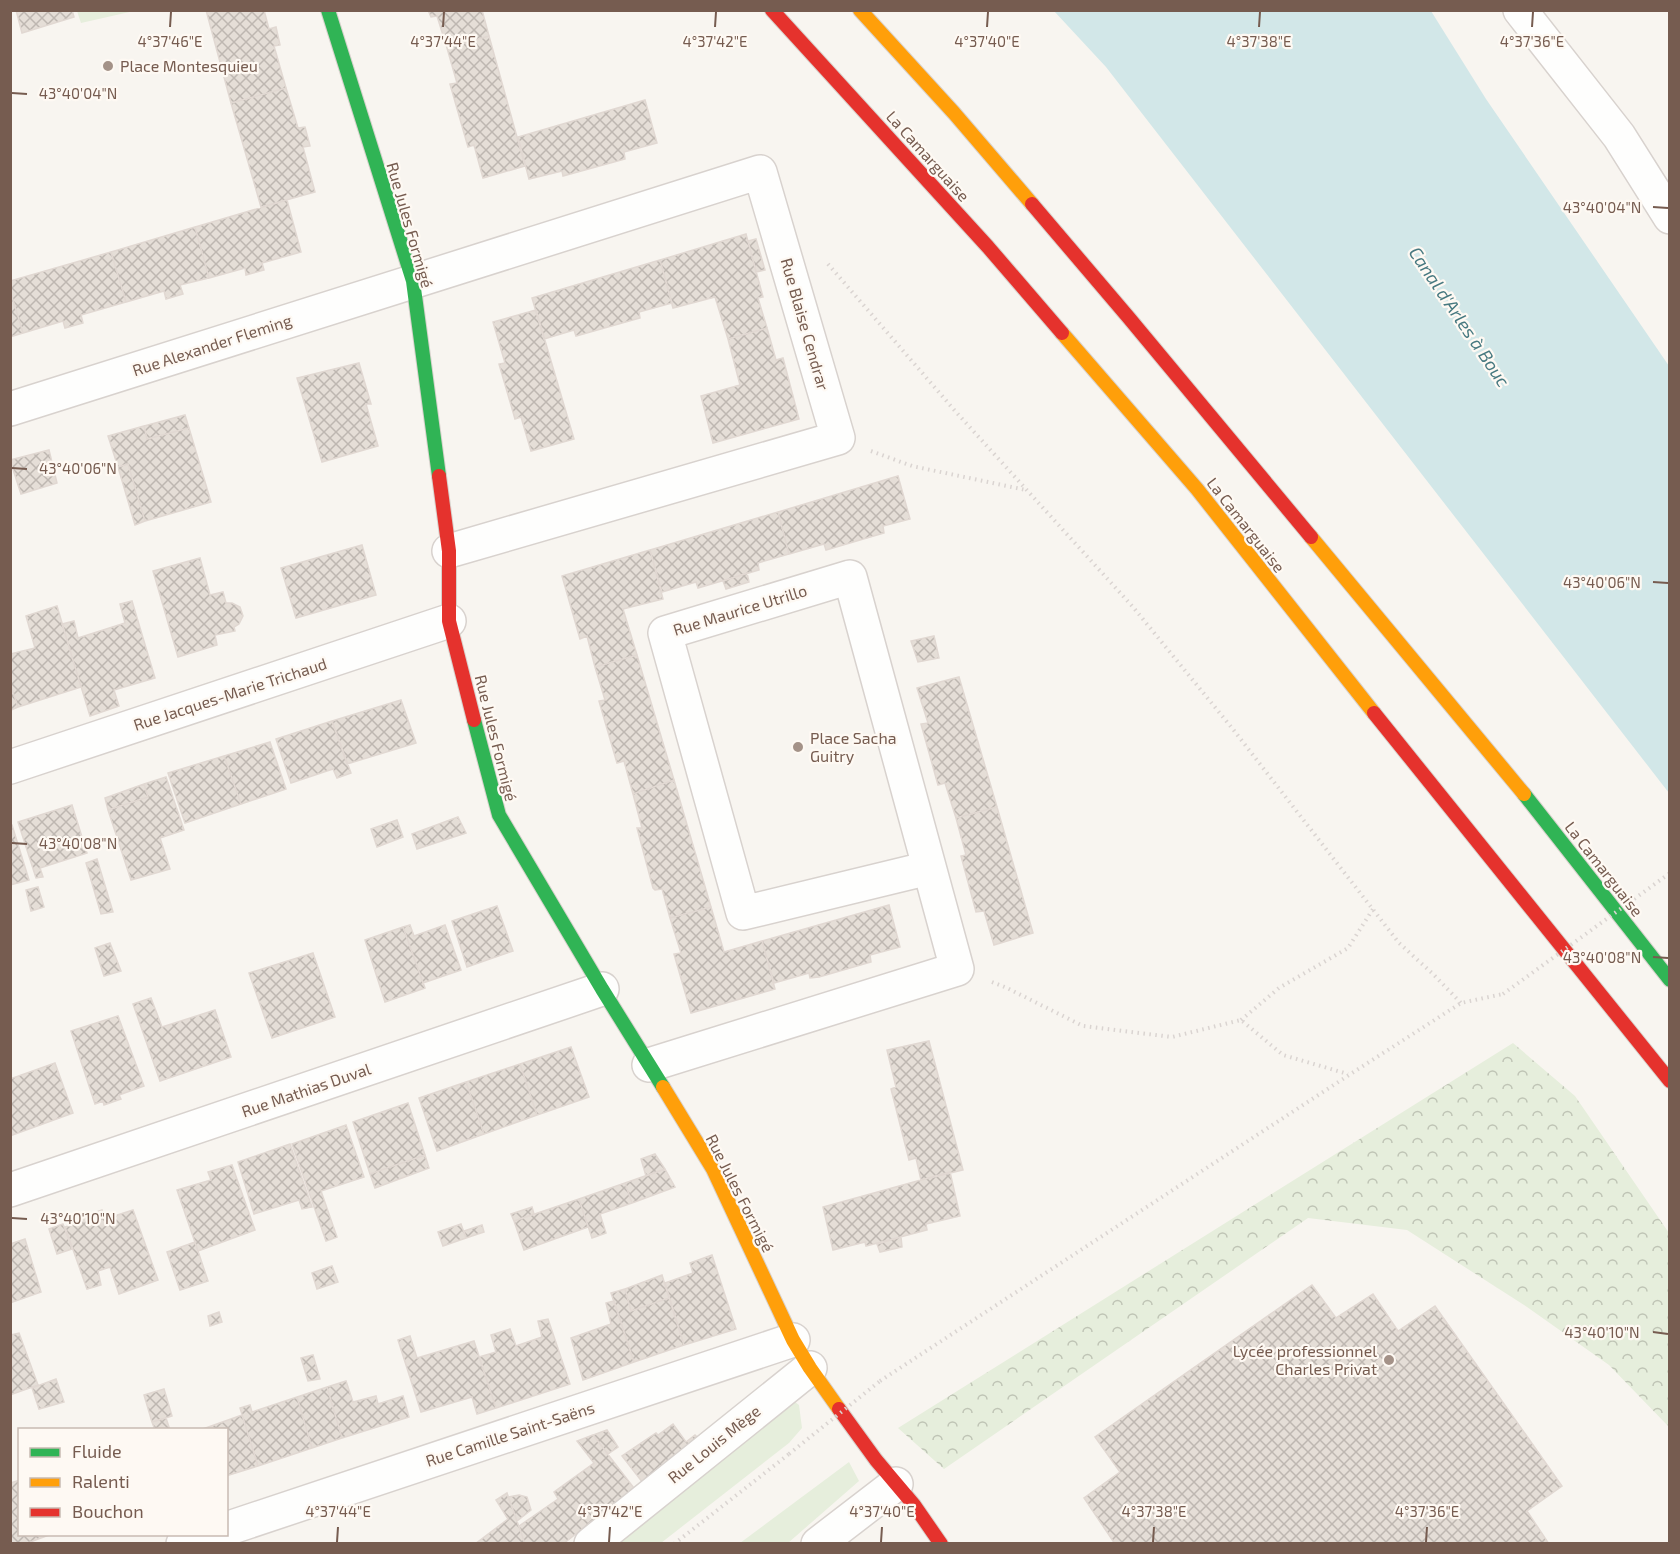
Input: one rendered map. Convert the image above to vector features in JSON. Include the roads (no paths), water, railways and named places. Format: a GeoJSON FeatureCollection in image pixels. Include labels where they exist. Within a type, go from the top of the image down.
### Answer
{"type":"FeatureCollection","features":[{"type":"Feature","properties":{"kind":"main road","name":"Rue Jules Formigé"},"geometry":{"type":"LineString","coordinates":[[328,10],[412,281],[449,551],[449,621],[499,815],[602,989],[713,1169],[793,1340],[810,1368],[941,1544]]}},
{"type":"Feature","properties":{"kind":"main road","name":"La Camarguaise"},"geometry":{"type":"LineString","coordinates":[[772,10],[988,247],[1197,489],[1670,1082]]}},
{"type":"Feature","properties":{"kind":"main road","name":"La Camarguaise"},"geometry":{"type":"LineString","coordinates":[[860,10],[954,113],[1152,345],[1503,767],[1670,980]]}},
{"type":"Feature","properties":{"kind":"street"},"geometry":{"type":"LineString","coordinates":[[1521,10],[1619,136],[1670,217]]}},
{"type":"Feature","properties":{"kind":"street","name":"Rue Blaise Cendrar"},"geometry":{"type":"LineString","coordinates":[[412,281],[760,172],[838,438],[449,551]]}},
{"type":"Feature","properties":{"kind":"street","name":"Rue Alexander Fleming"},"geometry":{"type":"LineString","coordinates":[[10,409],[412,281]]}},
{"type":"Feature","properties":{"kind":"street","name":"Rue Maurice Utrillo"},"geometry":{"type":"LineString","coordinates":[[649,1065],[957,969],[850,577],[665,633],[743,914],[929,868]]}},
{"type":"Feature","properties":{"kind":"street","name":"Rue Jacques-Marie Trichaud"},"geometry":{"type":"LineString","coordinates":[[10,767],[449,621]]}},
{"type":"Feature","properties":{"kind":"street","name":"Rue Mathias Duval"},"geometry":{"type":"LineString","coordinates":[[10,1190],[602,989]]}},
{"type":"Feature","properties":{"kind":"street","name":"Rue Camille Saint-Saëns"},"geometry":{"type":"LineString","coordinates":[[228,1528],[793,1340]]}},
{"type":"Feature","properties":{"kind":"street","name":"Rue Louis Mège"},"geometry":{"type":"LineString","coordinates":[[591,1544],[810,1368]]}},
{"type":"Feature","properties":{"kind":"street"},"geometry":{"type":"LineString","coordinates":[[818,1544],[886,1472]]}},
{"type":"Feature","properties":{"kind":"street"},"geometry":{"type":"LineString","coordinates":[[183,1544],[205,1536]]}},
{"type":"Feature","properties":{"kind":"water","name":"Canal d'Arles à Bouc"},"geometry":{"type":"Polygon","coordinates":[[[1054,11],[1431,11],[1486,99],[1669,366],[1669,793],[1106,67],[1054,11]]]}},
{"type":"Feature","properties":{"kind":"place","name":"Place Montesquieu"},"geometry":{"type":"Point","coordinates":[108,66]}},
{"type":"Feature","properties":{"kind":"place","name":"Place Sacha Guitry"},"geometry":{"type":"Point","coordinates":[798,747]}},
{"type":"Feature","properties":{"kind":"place","name":"Lycée professionnel Charles Privat"},"geometry":{"type":"Point","coordinates":[1389,1360]}}]}
